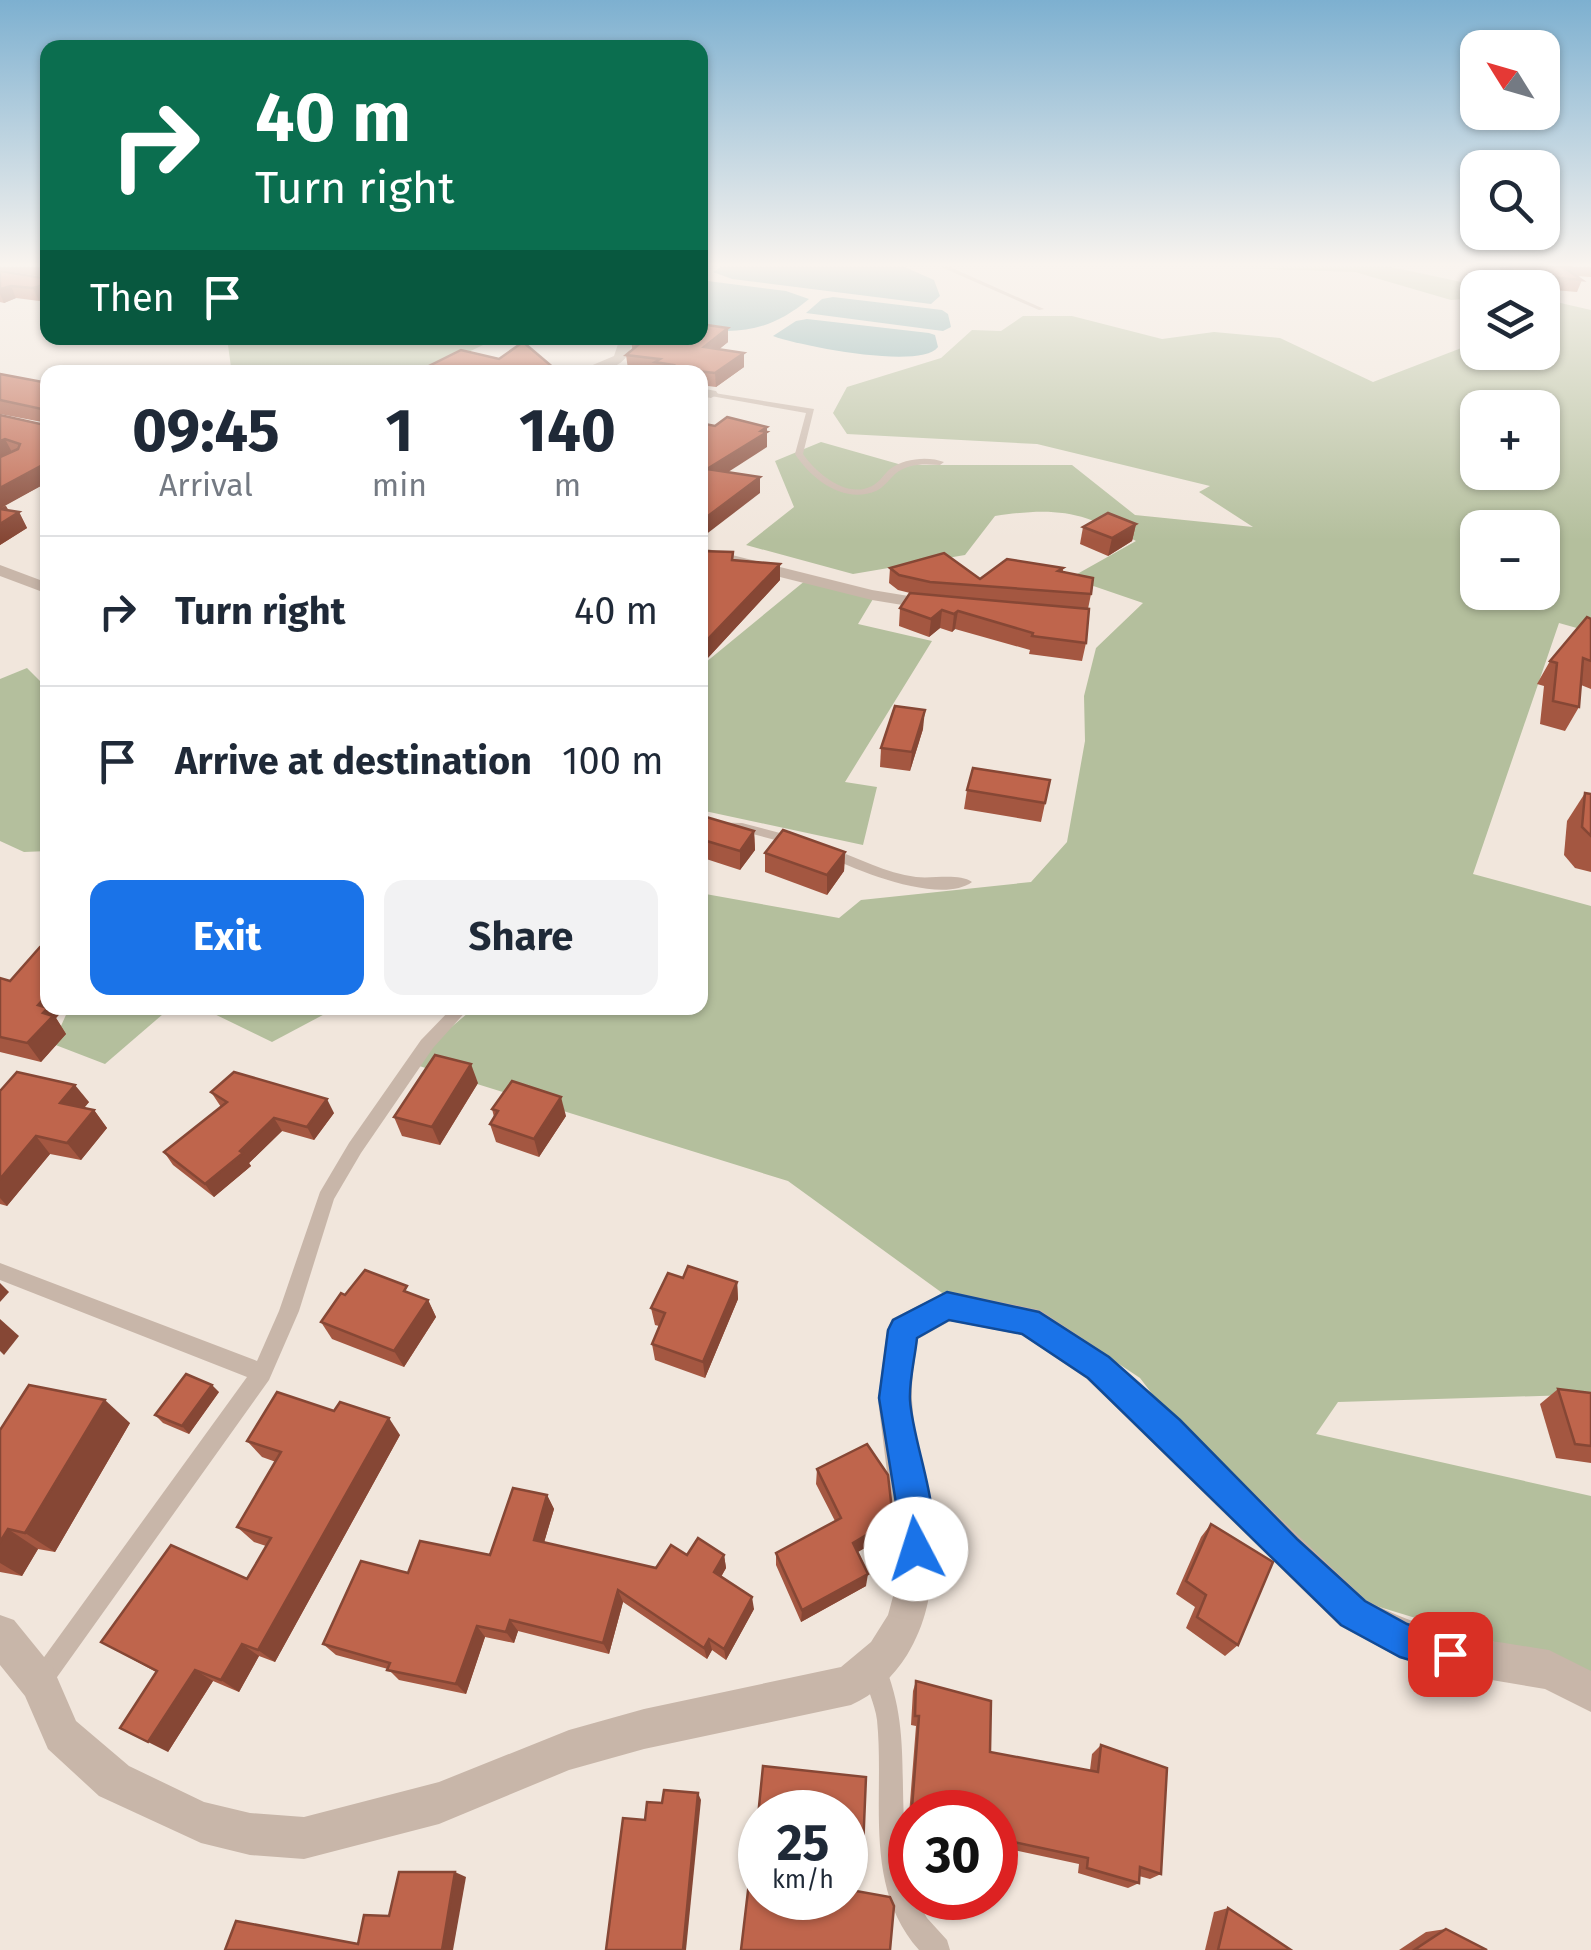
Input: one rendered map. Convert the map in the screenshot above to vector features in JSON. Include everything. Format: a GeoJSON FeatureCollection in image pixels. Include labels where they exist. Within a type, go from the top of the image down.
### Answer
{"type":"FeatureCollection","features":[{"type":"Feature","properties":{"kind":"street"},"geometry":{"type":"LineString","coordinates":[[708,554],[872,595],[968,609]]}},
{"type":"Feature","properties":{"kind":"street"},"geometry":{"type":"LineString","coordinates":[[0,570],[40,586]]}},
{"type":"Feature","properties":{"kind":"street"},"geometry":{"type":"LineString","coordinates":[[0,1634],[40,1682],[62,1735],[114,1781],[201,1822],[250,1834],[304,1838],[439,1802],[569,1750],[644,1729],[851,1686],[875,1669],[904,1623],[916,1576],[916,1522],[895,1398],[903,1330],[947,1306],[1028,1321],[1113,1380],[1353,1613],[1400,1639],[1450,1654],[1550,1670],[1591,1692]]}},
{"type":"Feature","properties":{"kind":"lane"},"geometry":{"type":"LineString","coordinates":[[708,393],[811,411],[799,454],[806,468],[844,490],[876,488],[909,462],[940,462]]}},
{"type":"Feature","properties":{"kind":"lane"},"geometry":{"type":"LineString","coordinates":[[708,826],[742,827],[784,838],[828,851],[878,876],[903,883],[965,882]]}},
{"type":"Feature","properties":{"kind":"lane"},"geometry":{"type":"LineString","coordinates":[[40,1682],[262,1373],[289,1311],[326,1197],[427,1044],[454,1015]]}},
{"type":"Feature","properties":{"kind":"lane"},"geometry":{"type":"LineString","coordinates":[[0,1271],[262,1373]]}},
{"type":"Feature","properties":{"kind":"lane"},"geometry":{"type":"LineString","coordinates":[[875,1669],[889,1720],[890,1844],[907,1907],[937,1950]]}},
{"type":"Feature","properties":{"kind":"green space"},"geometry":{"type":"Polygon","coordinates":[[[230,358],[456,358],[441,365],[231,365],[230,358]]]}},
{"type":"Feature","properties":{"kind":"green space"},"geometry":{"type":"Polygon","coordinates":[[[941,358],[1322,358],[1373,382],[1435,358],[1460,358],[1460,370],[1560,370],[1560,358],[1591,358],[1591,632],[1559,623],[1473,874],[1591,906],[1591,1398],[1571,1395],[1338,1402],[1316,1434],[1591,1496],[1591,1682],[1563,1663],[1350,1598],[1198,1454],[1140,1378],[1080,1338],[945,1295],[788,1181],[416,1065],[437,1039],[466,1015],[708,1015],[708,894],[839,918],[861,900],[1031,882],[1067,842],[1085,741],[1084,696],[1096,648],[1143,603],[1070,578],[1136,541],[1100,523],[1068,514],[1016,513],[995,516],[965,555],[853,574],[746,545],[794,507],[775,461],[821,442],[902,465],[1072,465],[1135,515],[1253,527],[1199,492],[1210,486],[1037,444],[847,434],[833,413],[847,387],[941,358]]]}},
{"type":"Feature","properties":{"kind":"green space"},"geometry":{"type":"Polygon","coordinates":[[[806,580],[873,599],[858,624],[932,641],[845,782],[877,787],[863,845],[708,812],[708,660],[806,580]]]}},
{"type":"Feature","properties":{"kind":"green space"},"geometry":{"type":"Polygon","coordinates":[[[27,668],[40,681],[40,851],[24,852],[0,841],[0,679],[27,668]]]}},
{"type":"Feature","properties":{"kind":"green space"},"geometry":{"type":"Polygon","coordinates":[[[66,1015],[162,1015],[105,1064],[53,1044],[66,1015]]]}},
{"type":"Feature","properties":{"kind":"green space"},"geometry":{"type":"Polygon","coordinates":[[[216,1015],[323,1015],[272,1042],[216,1015]]]}},
{"type":"Feature","properties":{"kind":"building"},"geometry":{"type":"Polygon","coordinates":[[[445,358],[542,358],[550,365],[431,365],[445,358]]]}},
{"type":"Feature","properties":{"kind":"building"},"geometry":{"type":"Polygon","coordinates":[[[652,358],[737,358],[715,373],[708,372],[708,365],[655,362],[660,359],[652,358]]]}},
{"type":"Feature","properties":{"kind":"building"},"geometry":{"type":"Polygon","coordinates":[[[0,374],[40,382],[40,409],[0,400],[0,374]]]}},
{"type":"Feature","properties":{"kind":"building"},"geometry":{"type":"Polygon","coordinates":[[[0,415],[40,424],[40,466],[0,488],[0,457],[18,449],[20,444],[0,441],[0,415]]]}},
{"type":"Feature","properties":{"kind":"building"},"geometry":{"type":"Polygon","coordinates":[[[727,417],[767,427],[761,431],[767,432],[708,468],[708,425],[715,426],[727,417]]]}},
{"type":"Feature","properties":{"kind":"building"},"geometry":{"type":"Polygon","coordinates":[[[708,469],[760,477],[708,516],[708,469]]]}},
{"type":"Feature","properties":{"kind":"building"},"geometry":{"type":"Polygon","coordinates":[[[0,509],[19,512],[0,524],[0,509]]]}},
{"type":"Feature","properties":{"kind":"building"},"geometry":{"type":"Polygon","coordinates":[[[1108,513],[1136,524],[1112,538],[1083,527],[1108,513]]]}},
{"type":"Feature","properties":{"kind":"building"},"geometry":{"type":"Polygon","coordinates":[[[708,551],[733,552],[732,560],[780,564],[708,639],[708,551]]]}},
{"type":"Feature","properties":{"kind":"building"},"geometry":{"type":"Polygon","coordinates":[[[944,553],[980,579],[1007,559],[1063,568],[1058,571],[1093,578],[1091,594],[930,582],[899,575],[890,568],[944,553]]]}},
{"type":"Feature","properties":{"kind":"building"},"geometry":{"type":"Polygon","coordinates":[[[910,593],[1089,609],[1086,643],[1032,636],[1033,633],[958,611],[954,614],[942,610],[931,619],[900,608],[910,593]]]}},
{"type":"Feature","properties":{"kind":"building"},"geometry":{"type":"Polygon","coordinates":[[[1587,617],[1591,619],[1591,661],[1583,658],[1579,707],[1553,701],[1557,663],[1550,661],[1587,617]]]}},
{"type":"Feature","properties":{"kind":"building"},"geometry":{"type":"Polygon","coordinates":[[[895,706],[925,710],[912,752],[881,748],[895,706]]]}},
{"type":"Feature","properties":{"kind":"building"},"geometry":{"type":"Polygon","coordinates":[[[973,768],[1050,780],[1045,803],[967,790],[973,768]]]}},
{"type":"Feature","properties":{"kind":"building"},"geometry":{"type":"Polygon","coordinates":[[[1585,793],[1591,794],[1591,836],[1582,827],[1585,793]]]}},
{"type":"Feature","properties":{"kind":"building"},"geometry":{"type":"Polygon","coordinates":[[[708,818],[754,831],[740,851],[708,841],[708,818]]]}},
{"type":"Feature","properties":{"kind":"building"},"geometry":{"type":"Polygon","coordinates":[[[783,830],[845,852],[827,875],[765,853],[783,830]]]}},
{"type":"Feature","properties":{"kind":"building"},"geometry":{"type":"Polygon","coordinates":[[[40,947],[38,1005],[40,1015],[53,1016],[27,1043],[0,1037],[0,978],[10,981],[40,947]]]}},
{"type":"Feature","properties":{"kind":"building"},"geometry":{"type":"Polygon","coordinates":[[[435,1055],[471,1064],[432,1127],[394,1117],[435,1055]]]}},
{"type":"Feature","properties":{"kind":"building"},"geometry":{"type":"Polygon","coordinates":[[[17,1072],[75,1085],[60,1103],[94,1110],[67,1143],[36,1136],[0,1179],[0,1091],[17,1072]]]}},
{"type":"Feature","properties":{"kind":"building"},"geometry":{"type":"Polygon","coordinates":[[[234,1072],[327,1099],[307,1127],[274,1118],[240,1151],[243,1153],[205,1184],[164,1152],[227,1102],[211,1092],[234,1072]]]}},
{"type":"Feature","properties":{"kind":"building"},"geometry":{"type":"Polygon","coordinates":[[[512,1081],[561,1097],[534,1139],[490,1124],[498,1111],[492,1109],[512,1081]]]}},
{"type":"Feature","properties":{"kind":"building"},"geometry":{"type":"Polygon","coordinates":[[[688,1266],[737,1282],[703,1362],[652,1344],[665,1313],[651,1308],[668,1273],[683,1278],[688,1266]]]}},
{"type":"Feature","properties":{"kind":"building"},"geometry":{"type":"Polygon","coordinates":[[[365,1270],[407,1286],[404,1291],[428,1300],[394,1351],[321,1322],[341,1293],[345,1295],[365,1270]]]}},
{"type":"Feature","properties":{"kind":"building"},"geometry":{"type":"Polygon","coordinates":[[[186,1374],[212,1385],[182,1426],[155,1415],[186,1374]]]}},
{"type":"Feature","properties":{"kind":"building"},"geometry":{"type":"Polygon","coordinates":[[[29,1385],[105,1400],[25,1533],[8,1529],[0,1542],[0,1430],[29,1385]]]}},
{"type":"Feature","properties":{"kind":"building"},"geometry":{"type":"Polygon","coordinates":[[[1558,1389],[1591,1393],[1591,1446],[1575,1444],[1558,1389]]]}},
{"type":"Feature","properties":{"kind":"building"},"geometry":{"type":"Polygon","coordinates":[[[277,1392],[334,1411],[340,1402],[389,1418],[258,1650],[242,1644],[221,1680],[195,1670],[148,1742],[120,1728],[157,1671],[101,1642],[171,1545],[247,1579],[271,1538],[237,1527],[281,1452],[247,1441],[277,1392]]]}},
{"type":"Feature","properties":{"kind":"building"},"geometry":{"type":"Polygon","coordinates":[[[867,1444],[888,1475],[893,1519],[853,1543],[868,1574],[802,1610],[776,1553],[841,1518],[817,1469],[867,1444]]]}},
{"type":"Feature","properties":{"kind":"building"},"geometry":{"type":"Polygon","coordinates":[[[513,1488],[547,1495],[534,1540],[656,1568],[671,1545],[687,1555],[698,1538],[724,1555],[714,1572],[752,1597],[724,1649],[709,1639],[704,1648],[618,1590],[603,1643],[510,1620],[506,1632],[477,1626],[456,1684],[387,1670],[390,1663],[323,1644],[361,1561],[408,1573],[420,1541],[490,1555],[513,1488]]]}},
{"type":"Feature","properties":{"kind":"building"},"geometry":{"type":"Polygon","coordinates":[[[1211,1524],[1273,1562],[1238,1645],[1197,1617],[1206,1595],[1186,1581],[1211,1524]]]}},
{"type":"Feature","properties":{"kind":"building"},"geometry":{"type":"Polygon","coordinates":[[[916,1681],[991,1701],[990,1752],[1098,1772],[1101,1745],[1167,1768],[1161,1874],[1140,1867],[1139,1883],[1087,1868],[1088,1858],[1018,1843],[1018,1790],[913,1790],[919,1716],[915,1716],[916,1681]]]}},
{"type":"Feature","properties":{"kind":"building"},"geometry":{"type":"Polygon","coordinates":[[[763,1766],[866,1777],[865,1790],[761,1790],[763,1766]]]}},
{"type":"Feature","properties":{"kind":"building"},"geometry":{"type":"Polygon","coordinates":[[[664,1790],[698,1793],[683,1950],[606,1950],[623,1818],[645,1820],[647,1802],[662,1803],[664,1790]]]}},
{"type":"Feature","properties":{"kind":"building"},"geometry":{"type":"Polygon","coordinates":[[[399,1872],[455,1872],[442,1950],[225,1950],[236,1921],[358,1944],[364,1915],[389,1916],[399,1872]]]}},
{"type":"Feature","properties":{"kind":"building"},"geometry":{"type":"Polygon","coordinates":[[[868,1893],[888,1897],[888,1920],[893,1920],[890,1950],[741,1950],[745,1920],[868,1920],[868,1893]]]}},
{"type":"Feature","properties":{"kind":"building"},"geometry":{"type":"Polygon","coordinates":[[[1228,1908],[1291,1950],[1218,1950],[1228,1908]]]}},
{"type":"Feature","properties":{"kind":"building"},"geometry":{"type":"Polygon","coordinates":[[[1446,1929],[1487,1950],[1414,1950],[1446,1929]]]}},
{"type":"Feature","properties":{"kind":"route"},"geometry":{"type":"LineString","coordinates":[[916,1549],[916,1522],[895,1398],[903,1330],[947,1306],[1028,1321],[1099,1368],[1169,1431],[1286,1551],[1353,1613],[1400,1639],[1450,1654]]}}]}
